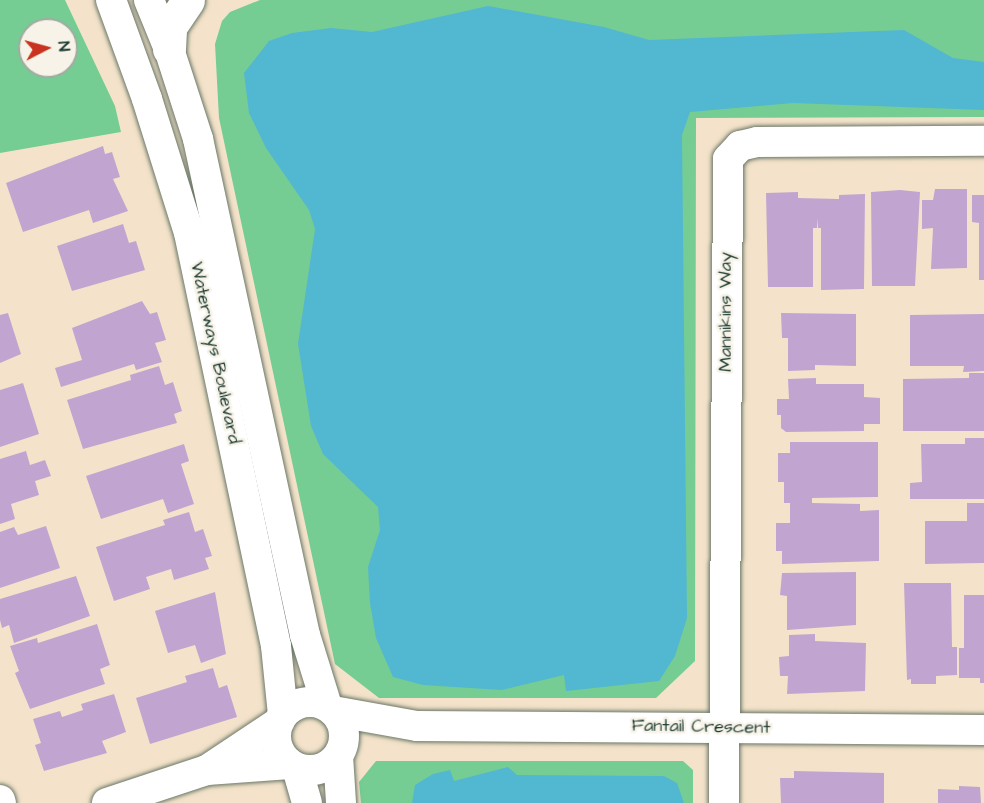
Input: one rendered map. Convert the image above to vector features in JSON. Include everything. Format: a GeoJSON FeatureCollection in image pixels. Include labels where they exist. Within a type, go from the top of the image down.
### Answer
{"type":"FeatureCollection","features":[{"type":"Feature","properties":{"kind":"highway"},"geometry":{"type":"LineString","coordinates":[[170,49],[170,27],[188,0]]}},
{"type":"Feature","properties":{"kind":"street","name":"Waterways Boulevard"},"geometry":{"type":"LineString","coordinates":[[111,0],[147,99],[189,233],[276,646],[281,718]]}},
{"type":"Feature","properties":{"kind":"street","name":"Waterways Boulevard"},"geometry":{"type":"LineString","coordinates":[[149,0],[170,49],[198,139],[305,635],[330,708]]}},
{"type":"Feature","properties":{"kind":"street","name":"Mannikins Way"},"geometry":{"type":"LineString","coordinates":[[724,728],[727,181],[730,155],[740,146],[757,142],[984,141]]}},
{"type":"Feature","properties":{"kind":"street"},"geometry":{"type":"LineString","coordinates":[[207,770],[303,702],[330,708],[344,732],[338,755],[341,803]]}},
{"type":"Feature","properties":{"kind":"street","name":"Fantail Crescent"},"geometry":{"type":"LineString","coordinates":[[330,708],[417,726],[984,730]]}},
{"type":"Feature","properties":{"kind":"street"},"geometry":{"type":"LineString","coordinates":[[281,718],[277,745],[294,766],[307,803]]}},
{"type":"Feature","properties":{"kind":"street","name":"Fantail Crescent"},"geometry":{"type":"LineString","coordinates":[[338,755],[364,738],[417,726]]}},
{"type":"Feature","properties":{"kind":"street"},"geometry":{"type":"LineString","coordinates":[[724,728],[724,803]]}},
{"type":"Feature","properties":{"kind":"street"},"geometry":{"type":"LineString","coordinates":[[107,803],[207,770],[294,766],[320,769],[338,755]]}},
{"type":"Feature","properties":{"kind":"green space"},"geometry":{"type":"Polygon","coordinates":[[[0,0],[65,0],[73,18],[18,18],[18,78],[78,78],[78,28],[115,106],[121,132],[0,153],[0,0]]]}},
{"type":"Feature","properties":{"kind":"green space"},"geometry":{"type":"Polygon","coordinates":[[[260,0],[984,0],[984,117],[696,118],[695,661],[656,698],[379,698],[335,664],[219,118],[215,44],[222,21],[230,12],[260,0]]]}},
{"type":"Feature","properties":{"kind":"green space"},"geometry":{"type":"Polygon","coordinates":[[[376,761],[683,761],[693,770],[693,803],[361,803],[359,782],[376,761]]]}},
{"type":"Feature","properties":{"kind":"water"},"geometry":{"type":"Polygon","coordinates":[[[488,6],[604,27],[649,40],[904,30],[953,58],[984,62],[984,110],[793,103],[690,112],[682,135],[687,618],[675,656],[659,681],[566,691],[564,675],[502,690],[423,685],[393,677],[376,638],[370,603],[368,567],[380,530],[378,507],[323,454],[311,426],[298,344],[315,229],[309,210],[266,148],[249,113],[244,73],[269,41],[292,33],[331,28],[372,32],[488,6]]]}},
{"type":"Feature","properties":{"kind":"water"},"geometry":{"type":"Polygon","coordinates":[[[508,767],[517,775],[664,776],[677,783],[684,803],[412,803],[415,785],[433,774],[450,770],[454,781],[508,767]]]}},
{"type":"Feature","properties":{"kind":"building"},"geometry":{"type":"Polygon","coordinates":[[[103,146],[105,154],[112,152],[120,177],[113,179],[128,211],[93,223],[89,210],[23,232],[6,183],[103,146]]]}},
{"type":"Feature","properties":{"kind":"building"},"geometry":{"type":"Polygon","coordinates":[[[935,189],[967,189],[967,268],[931,269],[933,228],[922,229],[922,200],[933,200],[935,189]]]}},
{"type":"Feature","properties":{"kind":"building"},"geometry":{"type":"Polygon","coordinates":[[[900,190],[920,192],[915,286],[872,286],[871,192],[900,190]]]}},
{"type":"Feature","properties":{"kind":"building"},"geometry":{"type":"Polygon","coordinates":[[[798,192],[798,198],[839,199],[839,195],[865,194],[864,289],[821,290],[821,228],[818,228],[818,218],[817,228],[813,228],[813,287],[768,287],[766,193],[798,192]]]}},
{"type":"Feature","properties":{"kind":"building"},"geometry":{"type":"Polygon","coordinates":[[[972,195],[984,195],[984,280],[979,280],[979,223],[972,222],[972,195]]]}},
{"type":"Feature","properties":{"kind":"building"},"geometry":{"type":"Polygon","coordinates":[[[123,224],[129,243],[136,241],[145,270],[72,291],[57,246],[123,224]]]}},
{"type":"Feature","properties":{"kind":"building"},"geometry":{"type":"Polygon","coordinates":[[[142,301],[150,314],[157,312],[166,340],[155,343],[162,362],[136,370],[134,364],[61,387],[55,368],[82,360],[72,328],[142,301]]]}},
{"type":"Feature","properties":{"kind":"building"},"geometry":{"type":"Polygon","coordinates":[[[8,313],[21,354],[0,363],[0,315],[8,313]]]}},
{"type":"Feature","properties":{"kind":"building"},"geometry":{"type":"Polygon","coordinates":[[[781,313],[856,314],[856,366],[815,365],[815,370],[788,371],[788,338],[782,338],[781,313]]]}},
{"type":"Feature","properties":{"kind":"building"},"geometry":{"type":"Polygon","coordinates":[[[984,314],[984,371],[963,372],[964,366],[910,366],[910,315],[984,314]]]}},
{"type":"Feature","properties":{"kind":"building"},"geometry":{"type":"Polygon","coordinates":[[[159,366],[165,385],[173,382],[182,411],[174,414],[177,423],[83,449],[67,400],[131,380],[130,375],[159,366]]]}},
{"type":"Feature","properties":{"kind":"building"},"geometry":{"type":"Polygon","coordinates":[[[969,373],[984,373],[984,431],[903,431],[903,379],[969,378],[969,373]]]}},
{"type":"Feature","properties":{"kind":"building"},"geometry":{"type":"Polygon","coordinates":[[[816,378],[816,384],[864,384],[864,397],[880,398],[880,424],[864,424],[864,431],[786,432],[781,428],[781,415],[777,415],[777,399],[789,399],[788,379],[816,378]]]}},
{"type":"Feature","properties":{"kind":"building"},"geometry":{"type":"Polygon","coordinates":[[[23,383],[39,434],[0,447],[0,390],[23,383]]]}},
{"type":"Feature","properties":{"kind":"building"},"geometry":{"type":"Polygon","coordinates":[[[965,438],[984,438],[984,499],[910,499],[910,483],[922,482],[921,444],[965,444],[965,438]]]}},
{"type":"Feature","properties":{"kind":"building"},"geometry":{"type":"Polygon","coordinates":[[[790,442],[878,442],[878,497],[812,498],[812,503],[860,504],[860,511],[879,510],[879,561],[782,564],[782,551],[776,551],[776,523],[790,523],[790,503],[784,503],[784,482],[778,482],[778,453],[790,453],[790,442]]]}},
{"type":"Feature","properties":{"kind":"building"},"geometry":{"type":"Polygon","coordinates":[[[184,444],[189,461],[181,464],[194,504],[168,513],[163,499],[101,519],[86,476],[184,444]]]}},
{"type":"Feature","properties":{"kind":"building"},"geometry":{"type":"Polygon","coordinates":[[[26,451],[30,465],[45,460],[51,476],[35,481],[39,495],[11,504],[15,519],[0,524],[0,459],[26,451]]]}},
{"type":"Feature","properties":{"kind":"building"},"geometry":{"type":"Polygon","coordinates":[[[967,503],[984,503],[984,563],[925,564],[925,521],[967,521],[967,503]]]}},
{"type":"Feature","properties":{"kind":"building"},"geometry":{"type":"Polygon","coordinates":[[[189,512],[195,532],[203,529],[212,556],[205,558],[209,569],[174,580],[171,569],[146,577],[150,589],[114,601],[96,547],[165,525],[163,520],[189,512]]]}},
{"type":"Feature","properties":{"kind":"building"},"geometry":{"type":"Polygon","coordinates":[[[46,526],[60,568],[0,588],[0,532],[14,527],[18,535],[46,526]]]}},
{"type":"Feature","properties":{"kind":"building"},"geometry":{"type":"Polygon","coordinates":[[[856,572],[856,625],[787,630],[787,596],[780,595],[782,573],[856,572]]]}},
{"type":"Feature","properties":{"kind":"building"},"geometry":{"type":"Polygon","coordinates":[[[76,576],[90,616],[14,643],[9,625],[2,628],[0,599],[76,576]]]}},
{"type":"Feature","properties":{"kind":"building"},"geometry":{"type":"Polygon","coordinates":[[[904,583],[951,583],[952,647],[957,647],[957,675],[936,676],[936,684],[911,684],[911,679],[907,680],[904,583]]]}},
{"type":"Feature","properties":{"kind":"building"},"geometry":{"type":"Polygon","coordinates":[[[215,592],[226,654],[201,663],[195,645],[168,653],[155,611],[215,592]]]}},
{"type":"Feature","properties":{"kind":"building"},"geometry":{"type":"Polygon","coordinates":[[[964,595],[984,595],[984,683],[980,683],[980,678],[959,678],[959,648],[964,648],[964,595]]]}},
{"type":"Feature","properties":{"kind":"building"},"geometry":{"type":"Polygon","coordinates":[[[97,624],[110,665],[100,669],[105,684],[30,709],[15,673],[19,671],[10,646],[37,638],[38,643],[97,624]]]}},
{"type":"Feature","properties":{"kind":"building"},"geometry":{"type":"Polygon","coordinates":[[[815,634],[815,641],[866,643],[865,691],[787,694],[788,676],[780,676],[779,657],[789,656],[789,635],[815,634]]]}},
{"type":"Feature","properties":{"kind":"building"},"geometry":{"type":"Polygon","coordinates":[[[213,668],[219,688],[227,685],[237,717],[150,744],[136,698],[187,682],[185,676],[213,668]]]}},
{"type":"Feature","properties":{"kind":"building"},"geometry":{"type":"Polygon","coordinates":[[[114,694],[126,732],[102,741],[107,753],[44,771],[35,745],[41,743],[33,719],[60,711],[62,717],[83,710],[81,704],[114,694]]]}},
{"type":"Feature","properties":{"kind":"building"},"geometry":{"type":"Polygon","coordinates":[[[794,771],[884,773],[884,803],[781,803],[780,778],[794,778],[794,771]]]}},
{"type":"Feature","properties":{"kind":"building"},"geometry":{"type":"Polygon","coordinates":[[[959,786],[980,787],[981,803],[938,803],[938,789],[959,790],[959,786]]]}}]}
